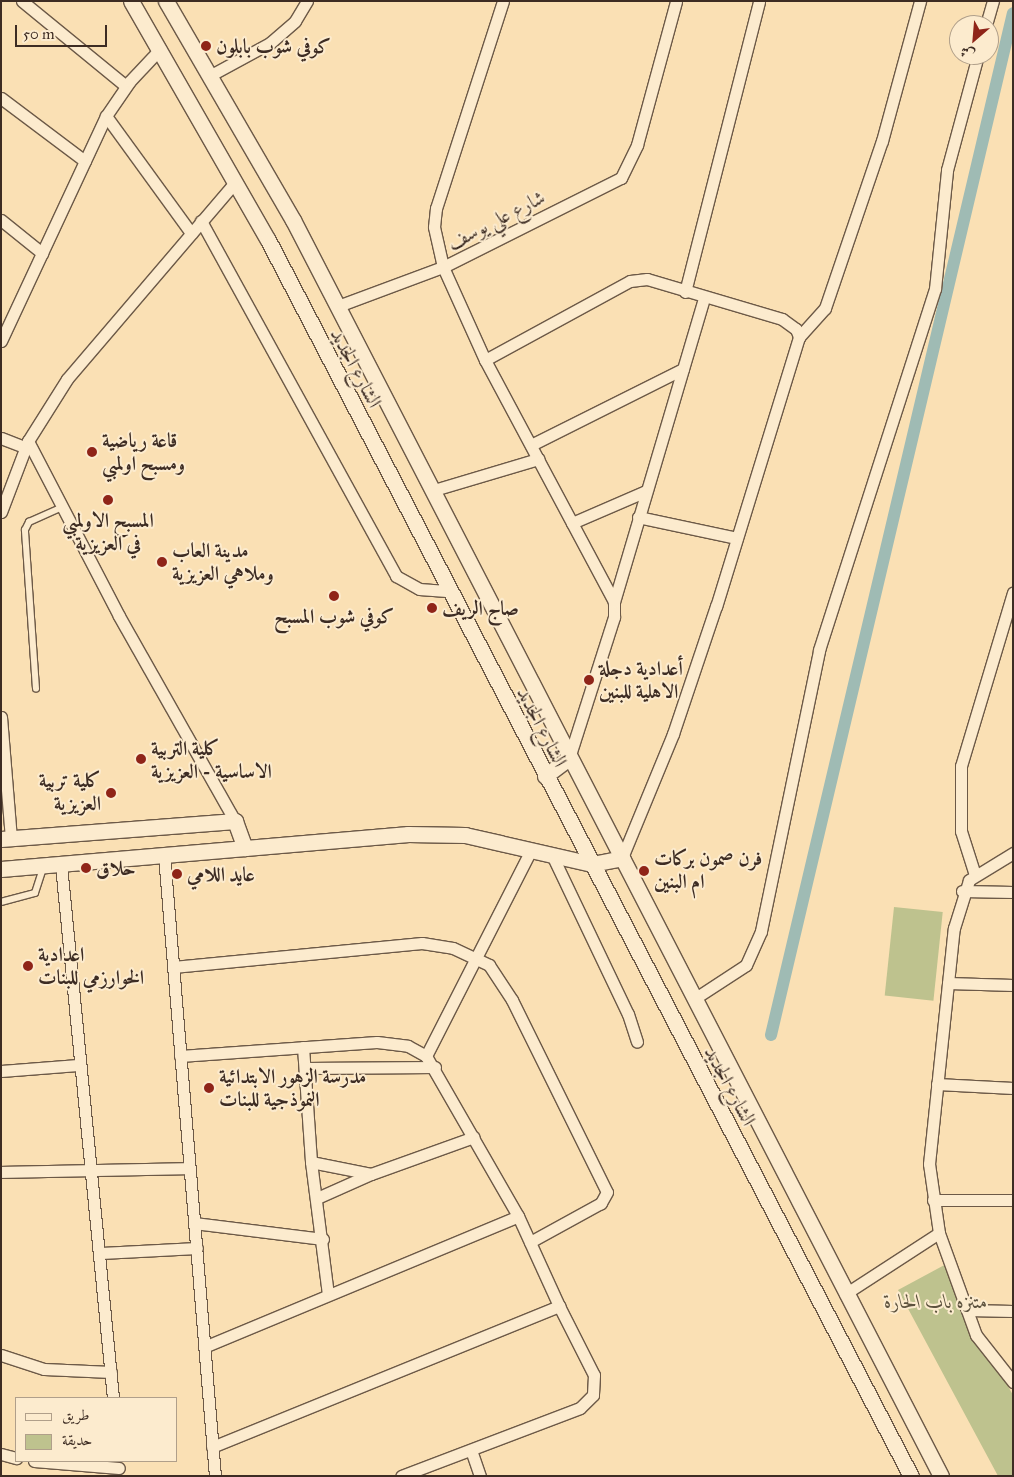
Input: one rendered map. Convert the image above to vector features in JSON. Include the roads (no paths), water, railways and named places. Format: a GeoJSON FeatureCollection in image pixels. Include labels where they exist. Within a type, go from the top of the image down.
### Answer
{"type":"FeatureCollection","features":[{"type":"Feature","properties":{"kind":"main road","name":"الشارع الجديد"},"geometry":{"type":"LineString","coordinates":[[131,1],[235,182],[910,1476]]}},
{"type":"Feature","properties":{"kind":"main road","name":"الشارع الجديد"},"geometry":{"type":"LineString","coordinates":[[166,1],[211,75],[338,306],[434,490],[568,758],[622,858],[845,1294],[941,1476]]}},
{"type":"Feature","properties":{"kind":"main road"},"geometry":{"type":"LineString","coordinates":[[545,776],[568,758]]}},
{"type":"Feature","properties":{"kind":"main road"},"geometry":{"type":"LineString","coordinates":[[6,838],[235,821],[245,848]]}},
{"type":"Feature","properties":{"kind":"main road"},"geometry":{"type":"LineString","coordinates":[[1,869],[245,848],[443,834],[531,850],[592,864],[622,858]]}},
{"type":"Feature","properties":{"kind":"street"},"geometry":{"type":"LineString","coordinates":[[22,1],[126,86]]}},
{"type":"Feature","properties":{"kind":"street"},"geometry":{"type":"LineString","coordinates":[[211,75],[270,43],[295,22],[307,1]]}},
{"type":"Feature","properties":{"kind":"street","name":"شارع علي يوسف"},"geometry":{"type":"LineString","coordinates":[[503,1],[436,208],[434,227],[443,267],[621,178],[637,146],[676,1]]}},
{"type":"Feature","properties":{"kind":"street"},"geometry":{"type":"LineString","coordinates":[[685,292],[759,1]]}},
{"type":"Feature","properties":{"kind":"street"},"geometry":{"type":"LineString","coordinates":[[622,858],[673,734],[737,538],[799,337],[825,308],[882,140],[920,1]]}},
{"type":"Feature","properties":{"kind":"street"},"geometry":{"type":"LineString","coordinates":[[989,15],[993,1]]}},
{"type":"Feature","properties":{"kind":"street"},"geometry":{"type":"LineString","coordinates":[[1,340],[106,116],[126,86],[160,49]]}},
{"type":"Feature","properties":{"kind":"street"},"geometry":{"type":"LineString","coordinates":[[694,999],[746,965],[761,931],[819,650],[935,289],[947,170],[975,65]]}},
{"type":"Feature","properties":{"kind":"street"},"geometry":{"type":"LineString","coordinates":[[1,98],[86,161]]}},
{"type":"Feature","properties":{"kind":"street"},"geometry":{"type":"LineString","coordinates":[[106,116],[191,233]]}},
{"type":"Feature","properties":{"kind":"street"},"geometry":{"type":"LineString","coordinates":[[1,512],[26,444],[67,379],[235,182]]}},
{"type":"Feature","properties":{"kind":"street"},"geometry":{"type":"LineString","coordinates":[[1,220],[42,253]]}},
{"type":"Feature","properties":{"kind":"street"},"geometry":{"type":"LineString","coordinates":[[201,222],[396,576],[419,589],[450,591]]}},
{"type":"Feature","properties":{"kind":"street"},"geometry":{"type":"LineString","coordinates":[[338,306],[443,267],[485,360],[614,602]]}},
{"type":"Feature","properties":{"kind":"street"},"geometry":{"type":"LineString","coordinates":[[485,360],[630,281],[647,278],[704,298],[782,319],[799,337]]}},
{"type":"Feature","properties":{"kind":"street"},"geometry":{"type":"LineString","coordinates":[[568,758],[614,617],[614,602],[704,298]]}},
{"type":"Feature","properties":{"kind":"street"},"geometry":{"type":"LineString","coordinates":[[531,445],[683,369]]}},
{"type":"Feature","properties":{"kind":"street"},"geometry":{"type":"LineString","coordinates":[[1,438],[26,444],[235,821]]}},
{"type":"Feature","properties":{"kind":"street"},"geometry":{"type":"LineString","coordinates":[[434,490],[538,459]]}},
{"type":"Feature","properties":{"kind":"street"},"geometry":{"type":"LineString","coordinates":[[572,523],[646,492]]}},
{"type":"Feature","properties":{"kind":"street"},"geometry":{"type":"LineString","coordinates":[[638,517],[737,538]]}},
{"type":"Feature","properties":{"kind":"street"},"geometry":{"type":"LineString","coordinates":[[974,875],[961,832],[961,766],[1013,593]]}},
{"type":"Feature","properties":{"kind":"street"},"geometry":{"type":"LineString","coordinates":[[1,717],[6,838]]}},
{"type":"Feature","properties":{"kind":"street"},"geometry":{"type":"LineString","coordinates":[[426,1056],[531,850]]}},
{"type":"Feature","properties":{"kind":"street"},"geometry":{"type":"LineString","coordinates":[[1013,853],[974,875],[962,890],[948,983],[928,1164],[939,1233],[976,1335],[1013,1382]]}},
{"type":"Feature","properties":{"kind":"street"},"geometry":{"type":"LineString","coordinates":[[164,855],[214,1476]]}},
{"type":"Feature","properties":{"kind":"street"},"geometry":{"type":"LineString","coordinates":[[552,855],[628,1014],[636,1042]]}},
{"type":"Feature","properties":{"kind":"street"},"geometry":{"type":"LineString","coordinates":[[61,865],[78,1065],[89,1172],[101,1253],[113,1397]]}},
{"type":"Feature","properties":{"kind":"street"},"geometry":{"type":"LineString","coordinates":[[962,890],[1013,892]]}},
{"type":"Feature","properties":{"kind":"street"},"geometry":{"type":"LineString","coordinates":[[173,967],[422,943],[477,957],[489,965],[512,1000],[607,1192],[602,1203],[530,1242]]}},
{"type":"Feature","properties":{"kind":"street"},"geometry":{"type":"LineString","coordinates":[[948,983],[1013,985]]}},
{"type":"Feature","properties":{"kind":"street"},"geometry":{"type":"LineString","coordinates":[[180,1056],[396,1042],[426,1056],[435,1067],[518,1216],[559,1306],[594,1375],[593,1395],[580,1408],[401,1476]]}},
{"type":"Feature","properties":{"kind":"street"},"geometry":{"type":"LineString","coordinates":[[303,1047],[311,1162],[323,1239],[328,1294]]}},
{"type":"Feature","properties":{"kind":"street"},"geometry":{"type":"LineString","coordinates":[[1,1071],[78,1065]]}},
{"type":"Feature","properties":{"kind":"street"},"geometry":{"type":"LineString","coordinates":[[305,1068],[435,1067]]}},
{"type":"Feature","properties":{"kind":"street"},"geometry":{"type":"LineString","coordinates":[[937,1084],[1013,1088]]}},
{"type":"Feature","properties":{"kind":"street"},"geometry":{"type":"LineString","coordinates":[[317,1198],[371,1174],[474,1137]]}},
{"type":"Feature","properties":{"kind":"street"},"geometry":{"type":"LineString","coordinates":[[311,1162],[371,1174]]}},
{"type":"Feature","properties":{"kind":"street"},"geometry":{"type":"LineString","coordinates":[[1,1172],[89,1172],[190,1168]]}},
{"type":"Feature","properties":{"kind":"street"},"geometry":{"type":"LineString","coordinates":[[933,1200],[1013,1200]]}},
{"type":"Feature","properties":{"kind":"street"},"geometry":{"type":"LineString","coordinates":[[204,1347],[518,1216]]}},
{"type":"Feature","properties":{"kind":"street"},"geometry":{"type":"LineString","coordinates":[[194,1224],[323,1239]]}},
{"type":"Feature","properties":{"kind":"street"},"geometry":{"type":"LineString","coordinates":[[845,1294],[939,1233]]}},
{"type":"Feature","properties":{"kind":"street"},"geometry":{"type":"LineString","coordinates":[[101,1253],[197,1248]]}},
{"type":"Feature","properties":{"kind":"street"},"geometry":{"type":"LineString","coordinates":[[212,1447],[559,1306]]}},
{"type":"Feature","properties":{"kind":"street"},"geometry":{"type":"LineString","coordinates":[[967,1310],[1013,1311]]}},
{"type":"Feature","properties":{"kind":"street"},"geometry":{"type":"LineString","coordinates":[[1,1355],[44,1369],[111,1372]]}},
{"type":"Feature","properties":{"kind":"street"},"geometry":{"type":"LineString","coordinates":[[471,1450],[480,1476]]}},
{"type":"Feature","properties":{"kind":"street"},"geometry":{"type":"LineString","coordinates":[[1,1454],[15,1458]]}},
{"type":"Feature","properties":{"kind":"street"},"geometry":{"type":"LineString","coordinates":[[46,1462],[119,1468]]}},
{"type":"Feature","properties":{"kind":"lane"},"geometry":{"type":"LineString","coordinates":[[36,689],[25,530],[29,522],[62,507]]}},
{"type":"Feature","properties":{"kind":"lane"},"geometry":{"type":"LineString","coordinates":[[1,902],[35,893],[44,866]]}},
{"type":"Feature","properties":{"kind":"waterway"},"geometry":{"type":"LineString","coordinates":[[771,1035],[1013,13]]}},
{"type":"Feature","properties":{"kind":"place","name":"كوفي شوب بابلون"},"geometry":{"type":"Point","coordinates":[206,46]}},
{"type":"Feature","properties":{"kind":"place","name":"قاعة رياضية ومسبح اولمبي"},"geometry":{"type":"Point","coordinates":[92,452]}},
{"type":"Feature","properties":{"kind":"place","name":"المسبح الاولمبي في العزيزية"},"geometry":{"type":"Point","coordinates":[108,500]}},
{"type":"Feature","properties":{"kind":"place","name":"مدينة العاب وملاهي العزيزية"},"geometry":{"type":"Point","coordinates":[162,562]}},
{"type":"Feature","properties":{"kind":"place","name":"كوفي شوب المسبح"},"geometry":{"type":"Point","coordinates":[334,596]}},
{"type":"Feature","properties":{"kind":"place","name":"صاج الريف"},"geometry":{"type":"Point","coordinates":[432,608]}},
{"type":"Feature","properties":{"kind":"place","name":"أعدادية دجلة الاهلية للبنين"},"geometry":{"type":"Point","coordinates":[589,680]}},
{"type":"Feature","properties":{"kind":"place","name":"كلية التربية الاساسية - العزيزية"},"geometry":{"type":"Point","coordinates":[141,759]}},
{"type":"Feature","properties":{"kind":"place","name":"كلية تربية العزيزية"},"geometry":{"type":"Point","coordinates":[111,793]}},
{"type":"Feature","properties":{"kind":"place","name":"حلاق"},"geometry":{"type":"Point","coordinates":[86,868]}},
{"type":"Feature","properties":{"kind":"place","name":"فرن صمون بركات ام البنين"},"geometry":{"type":"Point","coordinates":[644,871]}},
{"type":"Feature","properties":{"kind":"place","name":"عايد اللامي"},"geometry":{"type":"Point","coordinates":[177,874]}},
{"type":"Feature","properties":{"kind":"place","name":"اعدادية الخوارزمي للبنات"},"geometry":{"type":"Point","coordinates":[28,966]}},
{"type":"Feature","properties":{"kind":"place","name":"مدرسة الزهور الابتدائية النموذجية للبنات"},"geometry":{"type":"Point","coordinates":[209,1088]}},
{"type":"Feature","properties":{"kind":"park label","name":"متنزه باب الحارة"},"geometry":{"type":"Point","coordinates":[936,1301]}}]}
